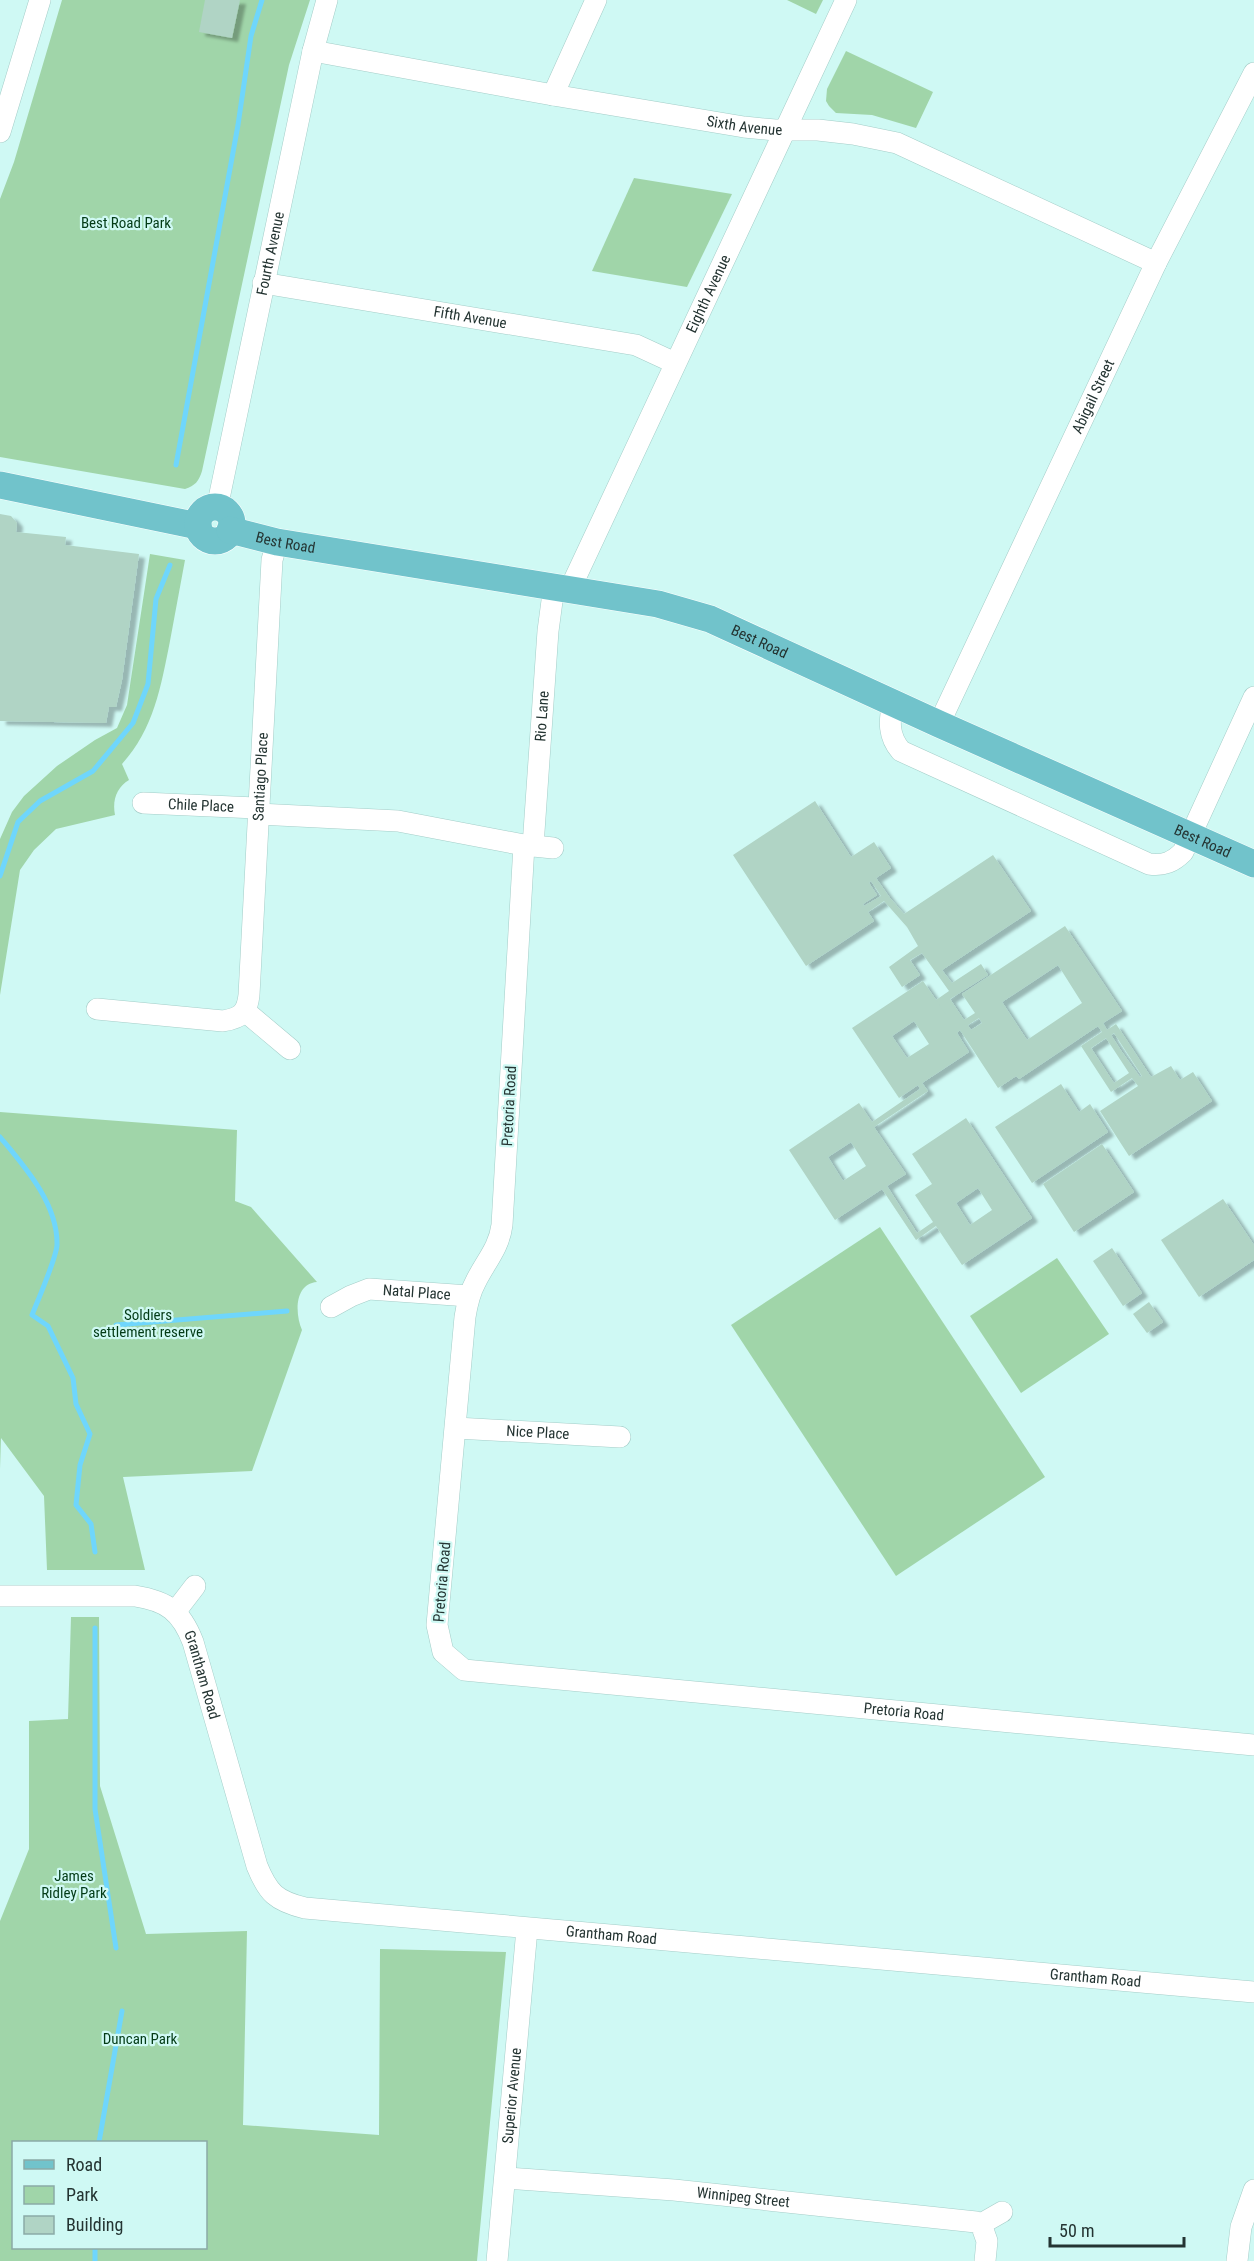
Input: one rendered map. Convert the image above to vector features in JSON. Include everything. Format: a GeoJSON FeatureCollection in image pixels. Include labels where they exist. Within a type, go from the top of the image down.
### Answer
{"type":"FeatureCollection","features":[{"type":"Feature","properties":{"kind":"main road","name":"Best Road"},"geometry":{"type":"LineString","coordinates":[[0,485],[215,521],[277,542],[658,604],[710,619],[1254,864]]}},
{"type":"Feature","properties":{"kind":"street"},"geometry":{"type":"LineString","coordinates":[[0,132],[40,0]]}},
{"type":"Feature","properties":{"kind":"street","name":"Fourth Avenue"},"geometry":{"type":"LineString","coordinates":[[215,521],[263,283],[313,51],[327,0]]}},
{"type":"Feature","properties":{"kind":"street"},"geometry":{"type":"LineString","coordinates":[[553,95],[596,0]]}},
{"type":"Feature","properties":{"kind":"street","name":"Eighth Avenue"},"geometry":{"type":"LineString","coordinates":[[562,588],[675,363],[846,0]]}},
{"type":"Feature","properties":{"kind":"street","name":"Sixth Avenue"},"geometry":{"type":"LineString","coordinates":[[313,51],[744,127],[841,132],[897,143],[1156,263]]}},
{"type":"Feature","properties":{"kind":"street","name":"Abigail Street"},"geometry":{"type":"LineString","coordinates":[[939,724],[1156,263],[1254,73]]}},
{"type":"Feature","properties":{"kind":"street","name":"Fifth Avenue"},"geometry":{"type":"LineString","coordinates":[[263,283],[636,345],[675,363]]}},
{"type":"Feature","properties":{"kind":"street","name":"Santiago Place"},"geometry":{"type":"LineString","coordinates":[[246,1011],[249,995],[272,560],[277,542]]}},
{"type":"Feature","properties":{"kind":"street","name":"Rio Lane"},"geometry":{"type":"LineString","coordinates":[[537,846],[548,631],[562,588]]}},
{"type":"Feature","properties":{"kind":"street"},"geometry":{"type":"LineString","coordinates":[[893,702],[890,723],[893,742],[901,751],[1149,864],[1167,864],[1183,852],[1254,697]]}},
{"type":"Feature","properties":{"kind":"street","name":"Chile Place"},"geometry":{"type":"LineString","coordinates":[[143,803],[258,811]]}},
{"type":"Feature","properties":{"kind":"street"},"geometry":{"type":"LineString","coordinates":[[258,811],[398,821],[537,846]]}},
{"type":"Feature","properties":{"kind":"street","name":"Pretoria Road"},"geometry":{"type":"LineString","coordinates":[[537,846],[501,1233],[494,1252],[469,1296],[465,1317],[437,1625],[443,1652],[464,1670],[1254,1745]]}},
{"type":"Feature","properties":{"kind":"street"},"geometry":{"type":"LineString","coordinates":[[98,1009],[223,1021],[240,1017],[246,1011],[290,1049]]}},
{"type":"Feature","properties":{"kind":"street","name":"Natal Place"},"geometry":{"type":"LineString","coordinates":[[331,1307],[369,1289],[469,1296]]}},
{"type":"Feature","properties":{"kind":"street","name":"Nice Place"},"geometry":{"type":"LineString","coordinates":[[456,1428],[620,1437]]}},
{"type":"Feature","properties":{"kind":"street","name":"Grantham Road"},"geometry":{"type":"LineString","coordinates":[[175,1612],[195,1586]]}},
{"type":"Feature","properties":{"kind":"street","name":"Grantham Road"},"geometry":{"type":"LineString","coordinates":[[0,1596],[135,1596],[155,1599],[182,1618],[193,1642],[257,1866],[270,1892],[288,1904],[305,1908],[526,1929],[1254,1992]]}},
{"type":"Feature","properties":{"kind":"street","name":"Superior Avenue"},"geometry":{"type":"LineString","coordinates":[[497,2261],[526,1929]]}},
{"type":"Feature","properties":{"kind":"street","name":"Winnipeg Street"},"geometry":{"type":"LineString","coordinates":[[506,2178],[674,2190],[981,2224]]}},
{"type":"Feature","properties":{"kind":"street"},"geometry":{"type":"LineString","coordinates":[[1237,2261],[1241,2227],[1254,2190]]}},
{"type":"Feature","properties":{"kind":"street"},"geometry":{"type":"LineString","coordinates":[[985,2261],[987,2241],[981,2224],[1002,2212]]}},
{"type":"Feature","properties":{"kind":"green space","name":"Best Road Park"},"geometry":{"type":"Polygon","coordinates":[[[62,0],[310,0],[289,65],[202,471],[196,483],[185,489],[0,457],[0,199],[14,162],[62,0]]]}},
{"type":"Feature","properties":{"kind":"green space"},"geometry":{"type":"Polygon","coordinates":[[[787,0],[823,0],[816,14],[787,0]]]}},
{"type":"Feature","properties":{"kind":"green space"},"geometry":{"type":"Polygon","coordinates":[[[846,51],[933,92],[916,128],[872,115],[836,113],[829,106],[826,101],[827,89],[846,51]]]}},
{"type":"Feature","properties":{"kind":"green space"},"geometry":{"type":"Polygon","coordinates":[[[634,178],[732,194],[687,287],[592,271],[634,178]]]}},
{"type":"Feature","properties":{"kind":"green space"},"geometry":{"type":"Polygon","coordinates":[[[150,554],[185,560],[167,658],[155,706],[142,736],[122,764],[129,780],[116,794],[115,815],[56,829],[34,850],[20,870],[0,995],[0,839],[12,812],[24,796],[57,766],[117,728],[127,705],[150,554]]]}},
{"type":"Feature","properties":{"kind":"green space","name":"Soldiers settlement reserve"},"geometry":{"type":"Polygon","coordinates":[[[0,1112],[237,1130],[235,1201],[251,1207],[317,1282],[309,1284],[300,1294],[298,1316],[302,1330],[252,1471],[123,1477],[145,1570],[47,1570],[44,1496],[1,1438],[0,1469],[0,1112]]]}},
{"type":"Feature","properties":{"kind":"green space"},"geometry":{"type":"Polygon","coordinates":[[[880,1227],[1045,1477],[896,1576],[731,1325],[880,1227]]]}},
{"type":"Feature","properties":{"kind":"green space"},"geometry":{"type":"Polygon","coordinates":[[[1057,1258],[1109,1334],[1021,1393],[970,1316],[1057,1258]]]}},
{"type":"Feature","properties":{"kind":"green space","name":"Duncan Park"},"geometry":{"type":"Polygon","coordinates":[[[71,1617],[99,1617],[100,1786],[146,1934],[247,1931],[243,2125],[379,2135],[380,1949],[506,1952],[477,2261],[0,2261],[0,1921],[29,1849],[29,1721],[68,1719],[71,1617]]]}},
{"type":"Feature","properties":{"kind":"building"},"geometry":{"type":"Polygon","coordinates":[[[205,0],[240,0],[232,38],[199,32],[205,0]]]}},
{"type":"Feature","properties":{"kind":"building"},"geometry":{"type":"Polygon","coordinates":[[[0,514],[11,516],[17,523],[16,532],[66,537],[65,545],[139,554],[122,680],[116,707],[109,707],[106,723],[0,721],[0,514]]]}},
{"type":"Feature","properties":{"kind":"building"},"geometry":{"type":"Polygon","coordinates":[[[815,801],[851,857],[874,842],[891,868],[876,878],[904,914],[993,855],[1031,911],[942,970],[952,983],[981,964],[988,975],[950,999],[964,1020],[975,1013],[962,994],[1065,926],[1122,1011],[1103,1023],[1107,1030],[1116,1024],[1151,1077],[1171,1066],[1180,1080],[1193,1072],[1212,1101],[1129,1156],[1100,1111],[1138,1086],[1132,1078],[1111,1092],[1081,1046],[1102,1032],[1098,1026],[1019,1079],[1016,1076],[998,1088],[960,1030],[957,1033],[969,1052],[922,1083],[928,1091],[874,1127],[906,1174],[887,1186],[917,1233],[933,1222],[915,1195],[932,1184],[912,1154],[966,1118],[1032,1218],[962,1265],[936,1226],[916,1240],[882,1189],[835,1220],[789,1150],[859,1103],[872,1122],[920,1089],[918,1085],[899,1098],[852,1028],[923,981],[936,1000],[949,991],[922,953],[910,960],[920,975],[902,987],[889,967],[918,946],[907,927],[884,901],[868,912],[874,921],[806,966],[733,855],[815,801]],[[871,881],[869,883],[877,895],[863,904],[864,906],[881,896],[871,881]],[[1058,965],[1002,1002],[1027,1040],[1082,1003],[1058,965]],[[979,1018],[968,1025],[971,1030],[982,1023],[979,1018]],[[914,1021],[892,1036],[907,1058],[929,1044],[914,1021]],[[1114,1033],[1111,1035],[1140,1077],[1142,1076],[1114,1033]],[[1106,1038],[1091,1048],[1114,1083],[1129,1073],[1106,1038]],[[851,1142],[828,1157],[843,1181],[866,1166],[851,1142]],[[978,1188],[956,1203],[970,1225],[992,1210],[978,1188]]]}},
{"type":"Feature","properties":{"kind":"building"},"geometry":{"type":"Polygon","coordinates":[[[1061,1084],[1079,1112],[1090,1104],[1108,1132],[1032,1183],[995,1127],[1061,1084]]]}},
{"type":"Feature","properties":{"kind":"building"},"geometry":{"type":"Polygon","coordinates":[[[1102,1144],[1134,1192],[1074,1232],[1043,1184],[1102,1144]]]}},
{"type":"Feature","properties":{"kind":"building"},"geometry":{"type":"Polygon","coordinates":[[[1223,1199],[1254,1245],[1254,1260],[1199,1297],[1161,1240],[1223,1199]]]}},
{"type":"Feature","properties":{"kind":"building"},"geometry":{"type":"Polygon","coordinates":[[[1112,1248],[1142,1293],[1123,1306],[1093,1261],[1112,1248]]]}},
{"type":"Feature","properties":{"kind":"building"},"geometry":{"type":"Polygon","coordinates":[[[1149,1302],[1163,1322],[1147,1333],[1133,1314],[1149,1302]]]}},
{"type":"Feature","properties":{"kind":"waterway"},"geometry":{"type":"LineString","coordinates":[[176,465],[238,125],[251,36],[262,0]]}},
{"type":"Feature","properties":{"kind":"waterway"},"geometry":{"type":"LineString","coordinates":[[0,876],[18,822],[40,801],[93,771],[133,723],[148,684],[156,599],[170,565]]}},
{"type":"Feature","properties":{"kind":"waterway"},"geometry":{"type":"LineString","coordinates":[[0,1137],[38,1187],[52,1215],[56,1230],[56,1251],[32,1315],[48,1326],[73,1378],[76,1404],[90,1434],[80,1465],[76,1505],[91,1524],[95,1552]]}},
{"type":"Feature","properties":{"kind":"waterway"},"geometry":{"type":"LineString","coordinates":[[116,1325],[287,1311]]}},
{"type":"Feature","properties":{"kind":"waterway"},"geometry":{"type":"LineString","coordinates":[[95,1628],[95,1809],[116,1948]]}},
{"type":"Feature","properties":{"kind":"waterway"},"geometry":{"type":"LineString","coordinates":[[99,2141],[122,2011]]}},
{"type":"Feature","properties":{"kind":"waterway"},"geometry":{"type":"LineString","coordinates":[[95,2249],[95,2261]]}},
{"type":"Feature","properties":{"kind":"park label","name":"James Ridley Park"},"geometry":{"type":"Point","coordinates":[74,1884]}}]}
